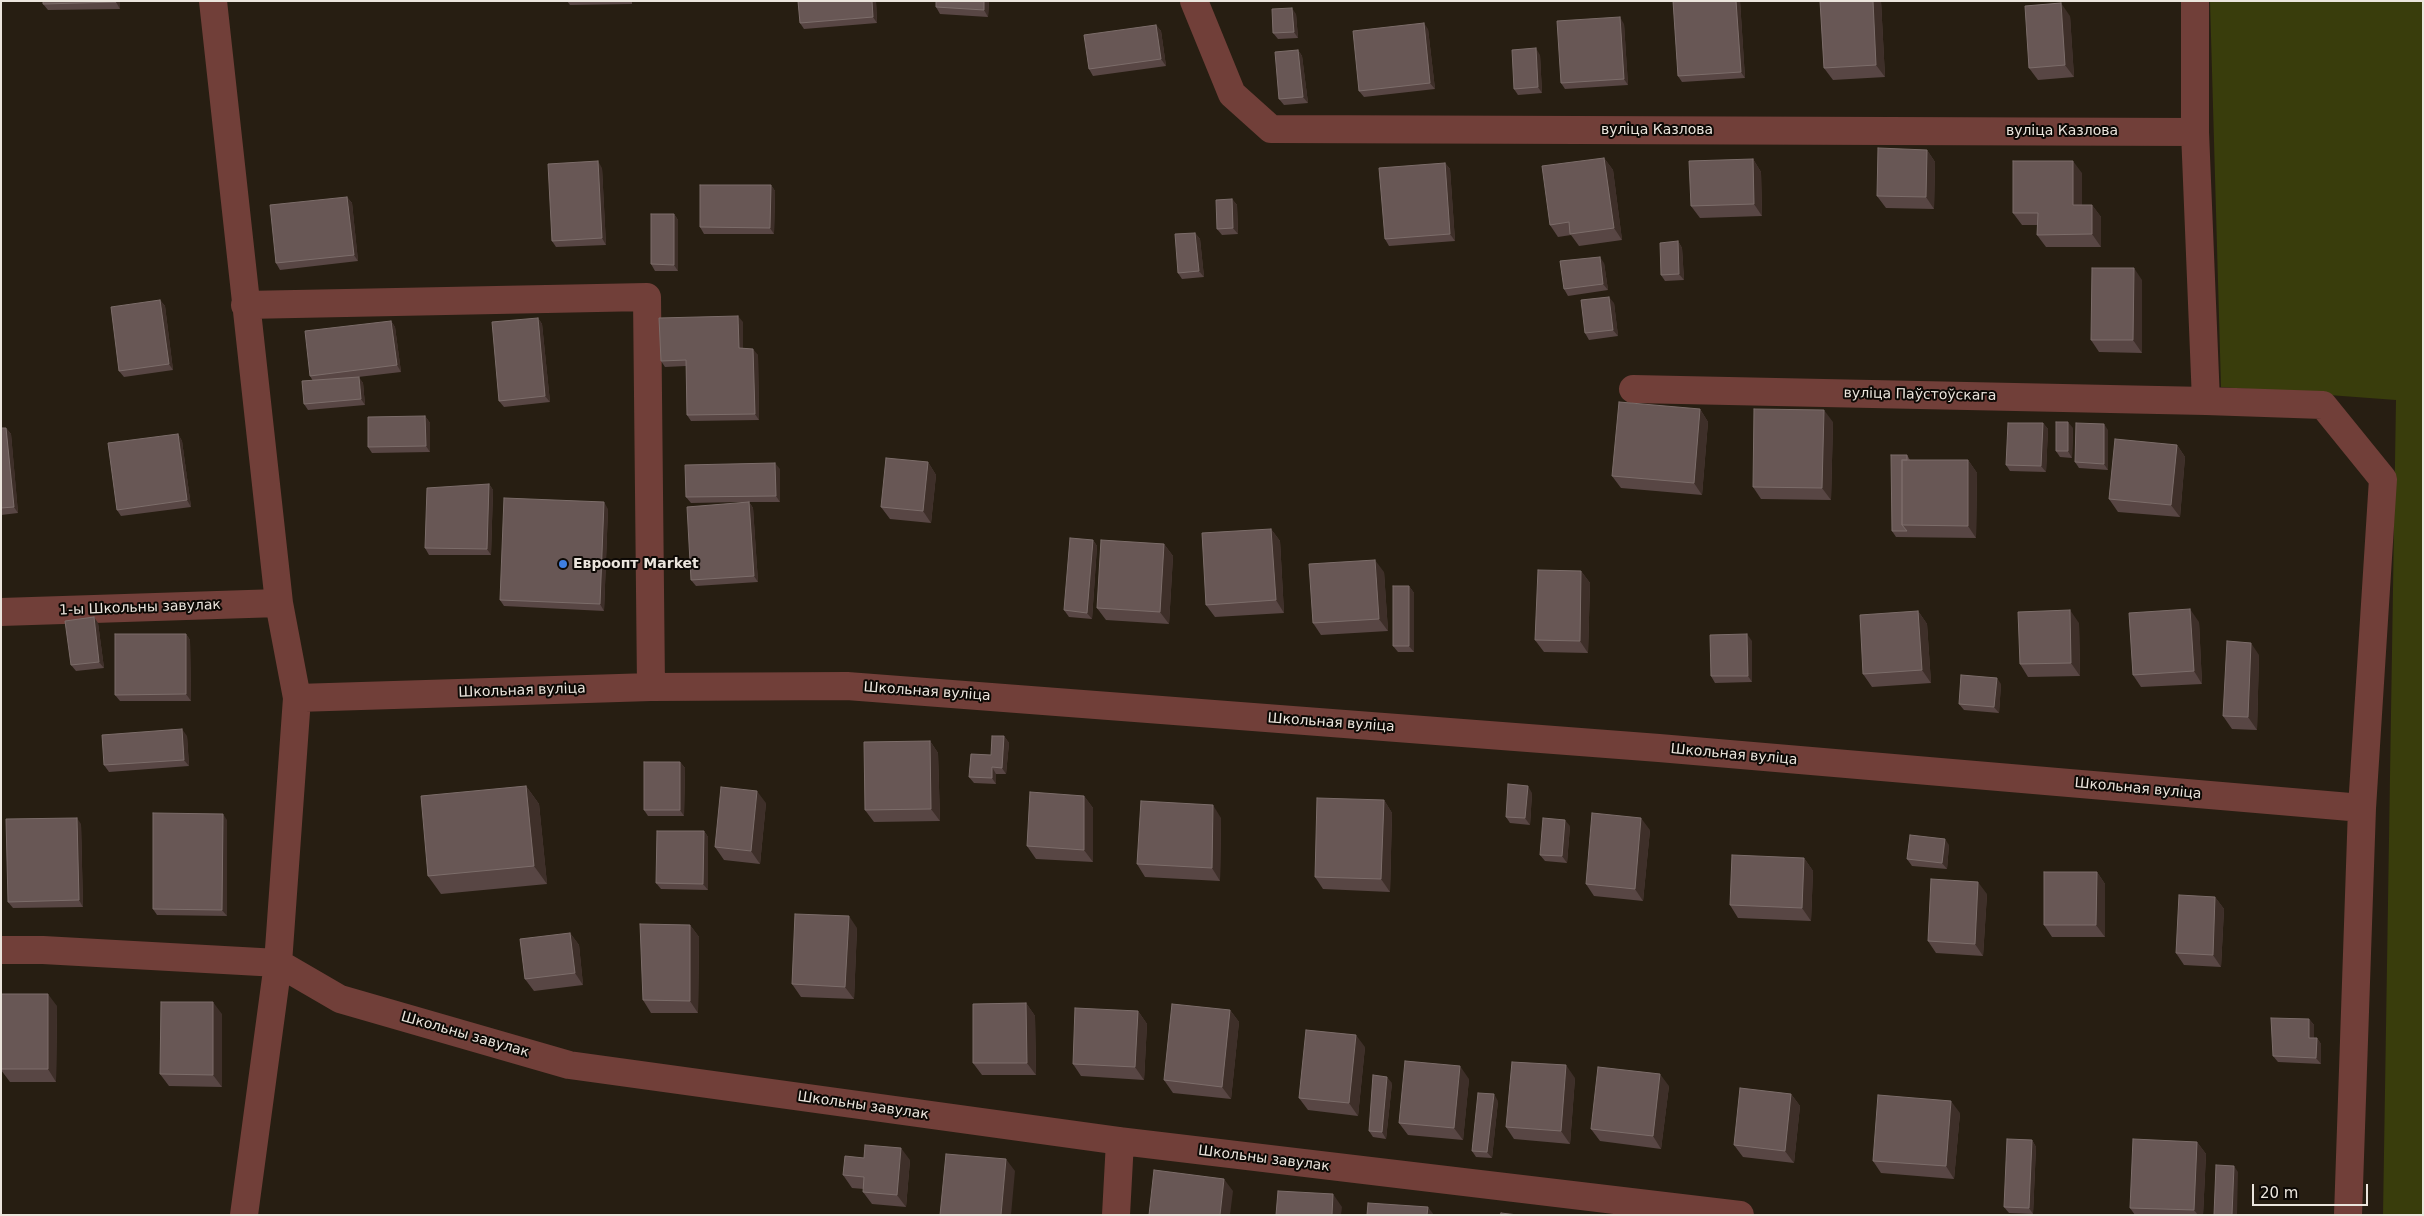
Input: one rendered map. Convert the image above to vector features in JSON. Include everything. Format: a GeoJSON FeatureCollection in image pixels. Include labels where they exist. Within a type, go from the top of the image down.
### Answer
{"type":"FeatureCollection","features":[{"type":"Feature","properties":{"kind":"street"},"geometry":{"type":"LineString","coordinates":[[213,1],[279,603],[297,698],[278,963],[244,1215]]}},
{"type":"Feature","properties":{"kind":"street","name":"вуліца Казлова"},"geometry":{"type":"LineString","coordinates":[[1194,1],[1232,94],[1271,129],[2194,132]]}},
{"type":"Feature","properties":{"kind":"street"},"geometry":{"type":"LineString","coordinates":[[2194,1],[2194,132],[2206,401]]}},
{"type":"Feature","properties":{"kind":"street"},"geometry":{"type":"LineString","coordinates":[[245,305],[647,297],[651,687]]}},
{"type":"Feature","properties":{"kind":"street","name":"вуліца Паўстоўскага"},"geometry":{"type":"LineString","coordinates":[[1633,389],[2323,405],[2383,479],[2362,808],[2348,1215]]}},
{"type":"Feature","properties":{"kind":"street","name":"1-ы Школьны завулак"},"geometry":{"type":"LineString","coordinates":[[1,612],[279,603]]}},
{"type":"Feature","properties":{"kind":"street","name":"Школьная вуліца"},"geometry":{"type":"LineString","coordinates":[[297,698],[651,687],[847,686],[1658,748],[2362,808]]}},
{"type":"Feature","properties":{"kind":"street","name":"Школьны завулак"},"geometry":{"type":"LineString","coordinates":[[1,950],[43,950],[278,963],[340,999],[569,1066],[1120,1142],[1740,1215]]}},
{"type":"Feature","properties":{"kind":"street"},"geometry":{"type":"LineString","coordinates":[[1116,1215],[1120,1142]]}},
{"type":"Feature","properties":{"kind":"green space"},"geometry":{"type":"Polygon","coordinates":[[[2210,1],[2423,1],[2423,1215],[2383,1215],[2396,400],[2221,387],[2210,1]]]}},
{"type":"Feature","properties":{"kind":"building"},"geometry":{"type":"Polygon","coordinates":[[[43,1],[116,1],[116,2],[43,4],[43,1]]]}},
{"type":"Feature","properties":{"kind":"building"},"geometry":{"type":"Polygon","coordinates":[[[798,1],[872,1],[873,17],[800,23],[798,1]]]}},
{"type":"Feature","properties":{"kind":"building"},"geometry":{"type":"Polygon","coordinates":[[[936,1],[984,1],[984,10],[936,7],[936,1]]]}},
{"type":"Feature","properties":{"kind":"building"},"geometry":{"type":"Polygon","coordinates":[[[1673,1],[1736,1],[1741,72],[1678,76],[1673,1]]]}},
{"type":"Feature","properties":{"kind":"building"},"geometry":{"type":"Polygon","coordinates":[[[1820,1],[1873,1],[1876,65],[1824,68],[1820,1]]]}},
{"type":"Feature","properties":{"kind":"building"},"geometry":{"type":"Polygon","coordinates":[[[2061,3],[2065,65],[2029,68],[2025,6],[2061,3]]]}},
{"type":"Feature","properties":{"kind":"building"},"geometry":{"type":"Polygon","coordinates":[[[1292,8],[1294,32],[1273,33],[1272,9],[1292,8]]]}},
{"type":"Feature","properties":{"kind":"building"},"geometry":{"type":"Polygon","coordinates":[[[1620,17],[1624,79],[1561,83],[1557,21],[1620,17]]]}},
{"type":"Feature","properties":{"kind":"building"},"geometry":{"type":"Polygon","coordinates":[[[1424,23],[1430,83],[1359,91],[1353,31],[1424,23]]]}},
{"type":"Feature","properties":{"kind":"building"},"geometry":{"type":"Polygon","coordinates":[[[1156,25],[1161,59],[1089,69],[1084,35],[1156,25]]]}},
{"type":"Feature","properties":{"kind":"building"},"geometry":{"type":"Polygon","coordinates":[[[1536,48],[1538,87],[1514,89],[1512,50],[1536,48]]]}},
{"type":"Feature","properties":{"kind":"building"},"geometry":{"type":"Polygon","coordinates":[[[1298,50],[1303,97],[1279,99],[1275,52],[1298,50]]]}},
{"type":"Feature","properties":{"kind":"building"},"geometry":{"type":"Polygon","coordinates":[[[1878,148],[1927,150],[1926,197],[1877,196],[1878,148]]]}},
{"type":"Feature","properties":{"kind":"building"},"geometry":{"type":"Polygon","coordinates":[[[1604,158],[1614,228],[1570,234],[1569,222],[1550,225],[1542,166],[1604,158]]]}},
{"type":"Feature","properties":{"kind":"building"},"geometry":{"type":"Polygon","coordinates":[[[1753,159],[1754,204],[1691,206],[1689,161],[1753,159]]]}},
{"type":"Feature","properties":{"kind":"building"},"geometry":{"type":"Polygon","coordinates":[[[598,161],[602,238],[552,241],[548,164],[598,161]]]}},
{"type":"Feature","properties":{"kind":"building"},"geometry":{"type":"Polygon","coordinates":[[[2013,161],[2073,161],[2073,205],[2092,205],[2092,234],[2037,235],[2038,213],[2013,213],[2013,161]]]}},
{"type":"Feature","properties":{"kind":"building"},"geometry":{"type":"Polygon","coordinates":[[[1445,163],[1450,234],[1385,239],[1379,168],[1445,163]]]}},
{"type":"Feature","properties":{"kind":"building"},"geometry":{"type":"Polygon","coordinates":[[[700,185],[771,185],[770,228],[700,227],[700,185]]]}},
{"type":"Feature","properties":{"kind":"building"},"geometry":{"type":"Polygon","coordinates":[[[347,197],[354,255],[276,263],[270,205],[347,197]]]}},
{"type":"Feature","properties":{"kind":"building"},"geometry":{"type":"Polygon","coordinates":[[[1232,199],[1233,228],[1217,229],[1216,200],[1232,199]]]}},
{"type":"Feature","properties":{"kind":"building"},"geometry":{"type":"Polygon","coordinates":[[[651,214],[674,214],[674,265],[651,264],[651,214]]]}},
{"type":"Feature","properties":{"kind":"building"},"geometry":{"type":"Polygon","coordinates":[[[1195,233],[1199,271],[1178,273],[1175,234],[1195,233]]]}},
{"type":"Feature","properties":{"kind":"building"},"geometry":{"type":"Polygon","coordinates":[[[1678,241],[1679,274],[1661,275],[1660,243],[1678,241]]]}},
{"type":"Feature","properties":{"kind":"building"},"geometry":{"type":"Polygon","coordinates":[[[1600,257],[1603,284],[1564,289],[1560,261],[1600,257]]]}},
{"type":"Feature","properties":{"kind":"building"},"geometry":{"type":"Polygon","coordinates":[[[2092,268],[2134,268],[2133,340],[2091,340],[2092,268]]]}},
{"type":"Feature","properties":{"kind":"building"},"geometry":{"type":"Polygon","coordinates":[[[1609,297],[1613,330],[1585,333],[1581,300],[1609,297]]]}},
{"type":"Feature","properties":{"kind":"building"},"geometry":{"type":"Polygon","coordinates":[[[160,300],[169,364],[119,371],[111,307],[160,300]]]}},
{"type":"Feature","properties":{"kind":"building"},"geometry":{"type":"Polygon","coordinates":[[[738,316],[739,348],[753,349],[755,414],[687,415],[686,360],[661,361],[659,318],[738,316]]]}},
{"type":"Feature","properties":{"kind":"building"},"geometry":{"type":"Polygon","coordinates":[[[538,318],[545,396],[499,401],[492,322],[538,318]]]}},
{"type":"Feature","properties":{"kind":"building"},"geometry":{"type":"Polygon","coordinates":[[[391,321],[397,365],[310,376],[305,331],[391,321]]]}},
{"type":"Feature","properties":{"kind":"building"},"geometry":{"type":"Polygon","coordinates":[[[359,377],[361,399],[304,404],[302,381],[359,377]]]}},
{"type":"Feature","properties":{"kind":"building"},"geometry":{"type":"Polygon","coordinates":[[[1619,402],[1700,409],[1694,483],[1612,476],[1619,402]]]}},
{"type":"Feature","properties":{"kind":"building"},"geometry":{"type":"Polygon","coordinates":[[[1754,409],[1824,410],[1822,488],[1753,487],[1754,409]]]}},
{"type":"Feature","properties":{"kind":"building"},"geometry":{"type":"Polygon","coordinates":[[[425,416],[426,446],[368,447],[368,417],[425,416]]]}},
{"type":"Feature","properties":{"kind":"building"},"geometry":{"type":"Polygon","coordinates":[[[2056,422],[2068,422],[2068,451],[2056,451],[2056,422]]]}},
{"type":"Feature","properties":{"kind":"building"},"geometry":{"type":"Polygon","coordinates":[[[2008,423],[2043,423],[2041,466],[2006,465],[2008,423]]]}},
{"type":"Feature","properties":{"kind":"building"},"geometry":{"type":"Polygon","coordinates":[[[2076,423],[2104,424],[2104,464],[2075,462],[2076,423]]]}},
{"type":"Feature","properties":{"kind":"building"},"geometry":{"type":"Polygon","coordinates":[[[1,428],[6,428],[14,507],[1,508],[1,428]]]}},
{"type":"Feature","properties":{"kind":"building"},"geometry":{"type":"Polygon","coordinates":[[[178,434],[187,500],[117,510],[108,443],[178,434]]]}},
{"type":"Feature","properties":{"kind":"building"},"geometry":{"type":"Polygon","coordinates":[[[2115,439],[2177,445],[2171,505],[2109,499],[2115,439]]]}},
{"type":"Feature","properties":{"kind":"building"},"geometry":{"type":"Polygon","coordinates":[[[1891,455],[1907,455],[1907,460],[1902,460],[1902,525],[1907,531],[1892,531],[1891,455]]]}},
{"type":"Feature","properties":{"kind":"building"},"geometry":{"type":"Polygon","coordinates":[[[886,458],[928,462],[923,511],[881,507],[886,458]]]}},
{"type":"Feature","properties":{"kind":"building"},"geometry":{"type":"Polygon","coordinates":[[[1902,460],[1968,460],[1968,526],[1902,525],[1902,460]]]}},
{"type":"Feature","properties":{"kind":"building"},"geometry":{"type":"Polygon","coordinates":[[[775,463],[776,496],[686,497],[685,465],[775,463]]]}},
{"type":"Feature","properties":{"kind":"building"},"geometry":{"type":"Polygon","coordinates":[[[489,484],[487,549],[425,548],[427,488],[489,484]]]}},
{"type":"Feature","properties":{"kind":"building"},"geometry":{"type":"Polygon","coordinates":[[[504,498],[604,502],[600,604],[500,600],[504,498]]]}},
{"type":"Feature","properties":{"kind":"building"},"geometry":{"type":"Polygon","coordinates":[[[749,502],[754,576],[691,580],[687,507],[749,502]]]}},
{"type":"Feature","properties":{"kind":"building"},"geometry":{"type":"Polygon","coordinates":[[[1271,529],[1276,600],[1206,605],[1202,533],[1271,529]]]}},
{"type":"Feature","properties":{"kind":"building"},"geometry":{"type":"Polygon","coordinates":[[[1070,538],[1093,540],[1087,613],[1064,610],[1070,538]]]}},
{"type":"Feature","properties":{"kind":"building"},"geometry":{"type":"Polygon","coordinates":[[[1101,540],[1164,544],[1160,612],[1097,608],[1101,540]]]}},
{"type":"Feature","properties":{"kind":"building"},"geometry":{"type":"Polygon","coordinates":[[[1375,560],[1379,619],[1313,623],[1309,564],[1375,560]]]}},
{"type":"Feature","properties":{"kind":"building"},"geometry":{"type":"Polygon","coordinates":[[[1538,570],[1581,571],[1580,641],[1535,640],[1538,570]]]}},
{"type":"Feature","properties":{"kind":"building"},"geometry":{"type":"Polygon","coordinates":[[[1393,586],[1409,586],[1409,646],[1393,646],[1393,586]]]}},
{"type":"Feature","properties":{"kind":"building"},"geometry":{"type":"Polygon","coordinates":[[[2190,609],[2194,671],[2133,675],[2129,613],[2190,609]]]}},
{"type":"Feature","properties":{"kind":"building"},"geometry":{"type":"Polygon","coordinates":[[[2070,610],[2071,663],[2020,664],[2018,612],[2070,610]]]}},
{"type":"Feature","properties":{"kind":"building"},"geometry":{"type":"Polygon","coordinates":[[[1918,611],[1922,670],[1863,674],[1860,615],[1918,611]]]}},
{"type":"Feature","properties":{"kind":"building"},"geometry":{"type":"Polygon","coordinates":[[[94,617],[99,662],[71,665],[65,621],[94,617]]]}},
{"type":"Feature","properties":{"kind":"building"},"geometry":{"type":"Polygon","coordinates":[[[115,634],[186,634],[186,694],[115,695],[115,634]]]}},
{"type":"Feature","properties":{"kind":"building"},"geometry":{"type":"Polygon","coordinates":[[[1747,634],[1748,676],[1711,676],[1710,635],[1747,634]]]}},
{"type":"Feature","properties":{"kind":"building"},"geometry":{"type":"Polygon","coordinates":[[[2227,641],[2251,643],[2248,717],[2223,716],[2227,641]]]}},
{"type":"Feature","properties":{"kind":"building"},"geometry":{"type":"Polygon","coordinates":[[[1961,675],[1997,678],[1994,707],[1959,704],[1961,675]]]}},
{"type":"Feature","properties":{"kind":"building"},"geometry":{"type":"Polygon","coordinates":[[[182,729],[184,760],[104,765],[102,735],[182,729]]]}},
{"type":"Feature","properties":{"kind":"building"},"geometry":{"type":"Polygon","coordinates":[[[992,736],[1004,736],[1002,768],[992,767],[992,778],[969,777],[971,754],[991,755],[992,736]]]}},
{"type":"Feature","properties":{"kind":"building"},"geometry":{"type":"Polygon","coordinates":[[[930,741],[931,809],[865,810],[864,742],[930,741]]]}},
{"type":"Feature","properties":{"kind":"building"},"geometry":{"type":"Polygon","coordinates":[[[644,762],[680,762],[680,810],[644,810],[644,762]]]}},
{"type":"Feature","properties":{"kind":"building"},"geometry":{"type":"Polygon","coordinates":[[[1508,784],[1528,786],[1525,818],[1506,817],[1508,784]]]}},
{"type":"Feature","properties":{"kind":"building"},"geometry":{"type":"Polygon","coordinates":[[[526,786],[534,866],[428,876],[421,796],[526,786]]]}},
{"type":"Feature","properties":{"kind":"building"},"geometry":{"type":"Polygon","coordinates":[[[721,787],[757,791],[751,851],[715,847],[721,787]]]}},
{"type":"Feature","properties":{"kind":"building"},"geometry":{"type":"Polygon","coordinates":[[[1030,792],[1084,796],[1084,850],[1027,846],[1030,792]]]}},
{"type":"Feature","properties":{"kind":"building"},"geometry":{"type":"Polygon","coordinates":[[[1317,798],[1384,800],[1381,879],[1315,877],[1317,798]]]}},
{"type":"Feature","properties":{"kind":"building"},"geometry":{"type":"Polygon","coordinates":[[[1141,801],[1213,805],[1212,868],[1137,864],[1141,801]]]}},
{"type":"Feature","properties":{"kind":"building"},"geometry":{"type":"Polygon","coordinates":[[[153,813],[223,814],[222,910],[153,909],[153,813]]]}},
{"type":"Feature","properties":{"kind":"building"},"geometry":{"type":"Polygon","coordinates":[[[1592,813],[1641,818],[1635,889],[1586,884],[1592,813]]]}},
{"type":"Feature","properties":{"kind":"building"},"geometry":{"type":"Polygon","coordinates":[[[77,818],[79,900],[8,902],[6,819],[77,818]]]}},
{"type":"Feature","properties":{"kind":"building"},"geometry":{"type":"Polygon","coordinates":[[[1543,818],[1565,820],[1562,856],[1540,855],[1543,818]]]}},
{"type":"Feature","properties":{"kind":"building"},"geometry":{"type":"Polygon","coordinates":[[[657,831],[704,831],[703,884],[656,883],[657,831]]]}},
{"type":"Feature","properties":{"kind":"building"},"geometry":{"type":"Polygon","coordinates":[[[1910,835],[1945,839],[1942,863],[1907,859],[1910,835]]]}},
{"type":"Feature","properties":{"kind":"building"},"geometry":{"type":"Polygon","coordinates":[[[1732,855],[1804,858],[1802,908],[1730,905],[1732,855]]]}},
{"type":"Feature","properties":{"kind":"building"},"geometry":{"type":"Polygon","coordinates":[[[2044,872],[2097,872],[2096,925],[2044,925],[2044,872]]]}},
{"type":"Feature","properties":{"kind":"building"},"geometry":{"type":"Polygon","coordinates":[[[1931,879],[1978,882],[1975,944],[1928,941],[1931,879]]]}},
{"type":"Feature","properties":{"kind":"building"},"geometry":{"type":"Polygon","coordinates":[[[2179,895],[2215,897],[2213,955],[2176,953],[2179,895]]]}},
{"type":"Feature","properties":{"kind":"building"},"geometry":{"type":"Polygon","coordinates":[[[795,914],[849,916],[845,987],[792,984],[795,914]]]}},
{"type":"Feature","properties":{"kind":"building"},"geometry":{"type":"Polygon","coordinates":[[[640,924],[690,925],[690,1001],[643,1000],[640,924]]]}},
{"type":"Feature","properties":{"kind":"building"},"geometry":{"type":"Polygon","coordinates":[[[570,933],[575,973],[525,979],[520,939],[570,933]]]}},
{"type":"Feature","properties":{"kind":"building"},"geometry":{"type":"Polygon","coordinates":[[[1,994],[48,994],[48,1069],[1,1069],[1,994]]]}},
{"type":"Feature","properties":{"kind":"building"},"geometry":{"type":"Polygon","coordinates":[[[161,1002],[213,1002],[213,1075],[160,1074],[161,1002]]]}},
{"type":"Feature","properties":{"kind":"building"},"geometry":{"type":"Polygon","coordinates":[[[1026,1003],[1027,1063],[973,1063],[973,1004],[1026,1003]]]}},
{"type":"Feature","properties":{"kind":"building"},"geometry":{"type":"Polygon","coordinates":[[[1172,1004],[1230,1010],[1222,1087],[1164,1080],[1172,1004]]]}},
{"type":"Feature","properties":{"kind":"building"},"geometry":{"type":"Polygon","coordinates":[[[1075,1008],[1138,1011],[1135,1067],[1073,1064],[1075,1008]]]}},
{"type":"Feature","properties":{"kind":"building"},"geometry":{"type":"Polygon","coordinates":[[[2271,1018],[2309,1019],[2309,1038],[2317,1038],[2316,1058],[2273,1056],[2271,1018]]]}},
{"type":"Feature","properties":{"kind":"building"},"geometry":{"type":"Polygon","coordinates":[[[1306,1030],[1356,1035],[1349,1103],[1299,1098],[1306,1030]]]}},
{"type":"Feature","properties":{"kind":"building"},"geometry":{"type":"Polygon","coordinates":[[[1405,1061],[1460,1066],[1454,1128],[1399,1123],[1405,1061]]]}},
{"type":"Feature","properties":{"kind":"building"},"geometry":{"type":"Polygon","coordinates":[[[1512,1062],[1566,1065],[1561,1131],[1506,1127],[1512,1062]]]}},
{"type":"Feature","properties":{"kind":"building"},"geometry":{"type":"Polygon","coordinates":[[[1598,1067],[1660,1074],[1653,1136],[1591,1129],[1598,1067]]]}},
{"type":"Feature","properties":{"kind":"building"},"geometry":{"type":"Polygon","coordinates":[[[1373,1075],[1387,1077],[1382,1132],[1369,1131],[1373,1075]]]}},
{"type":"Feature","properties":{"kind":"building"},"geometry":{"type":"Polygon","coordinates":[[[1740,1088],[1791,1094],[1785,1151],[1734,1145],[1740,1088]]]}},
{"type":"Feature","properties":{"kind":"building"},"geometry":{"type":"Polygon","coordinates":[[[1478,1093],[1494,1094],[1487,1152],[1472,1151],[1478,1093]]]}},
{"type":"Feature","properties":{"kind":"building"},"geometry":{"type":"Polygon","coordinates":[[[1878,1095],[1951,1101],[1946,1166],[1873,1161],[1878,1095]]]}},
{"type":"Feature","properties":{"kind":"building"},"geometry":{"type":"Polygon","coordinates":[[[2007,1139],[2032,1140],[2029,1208],[2004,1207],[2007,1139]]]}},
{"type":"Feature","properties":{"kind":"building"},"geometry":{"type":"Polygon","coordinates":[[[2133,1139],[2197,1142],[2194,1210],[2130,1208],[2133,1139]]]}},
{"type":"Feature","properties":{"kind":"building"},"geometry":{"type":"Polygon","coordinates":[[[865,1145],[901,1148],[897,1195],[863,1192],[864,1177],[843,1175],[845,1156],[864,1158],[865,1145]]]}},
{"type":"Feature","properties":{"kind":"building"},"geometry":{"type":"Polygon","coordinates":[[[946,1154],[1006,1159],[1001,1215],[940,1215],[946,1154]]]}},
{"type":"Feature","properties":{"kind":"building"},"geometry":{"type":"Polygon","coordinates":[[[2216,1165],[2234,1166],[2232,1215],[2214,1215],[2216,1165]]]}},
{"type":"Feature","properties":{"kind":"building"},"geometry":{"type":"Polygon","coordinates":[[[1154,1170],[1224,1179],[1220,1215],[1149,1215],[1154,1170]]]}},
{"type":"Feature","properties":{"kind":"building"},"geometry":{"type":"Polygon","coordinates":[[[1278,1191],[1333,1194],[1332,1215],[1276,1215],[1278,1191]]]}},
{"type":"Feature","properties":{"kind":"building"},"geometry":{"type":"Polygon","coordinates":[[[1368,1203],[1428,1207],[1427,1215],[1367,1215],[1368,1203]]]}},
{"type":"Feature","properties":{"kind":"building"},"geometry":{"type":"Polygon","coordinates":[[[1501,1213],[1518,1215],[1500,1215],[1501,1213]]]}},
{"type":"Feature","properties":{"kind":"place","name":"Евроопт Market"},"geometry":{"type":"Point","coordinates":[563,564]}}]}
